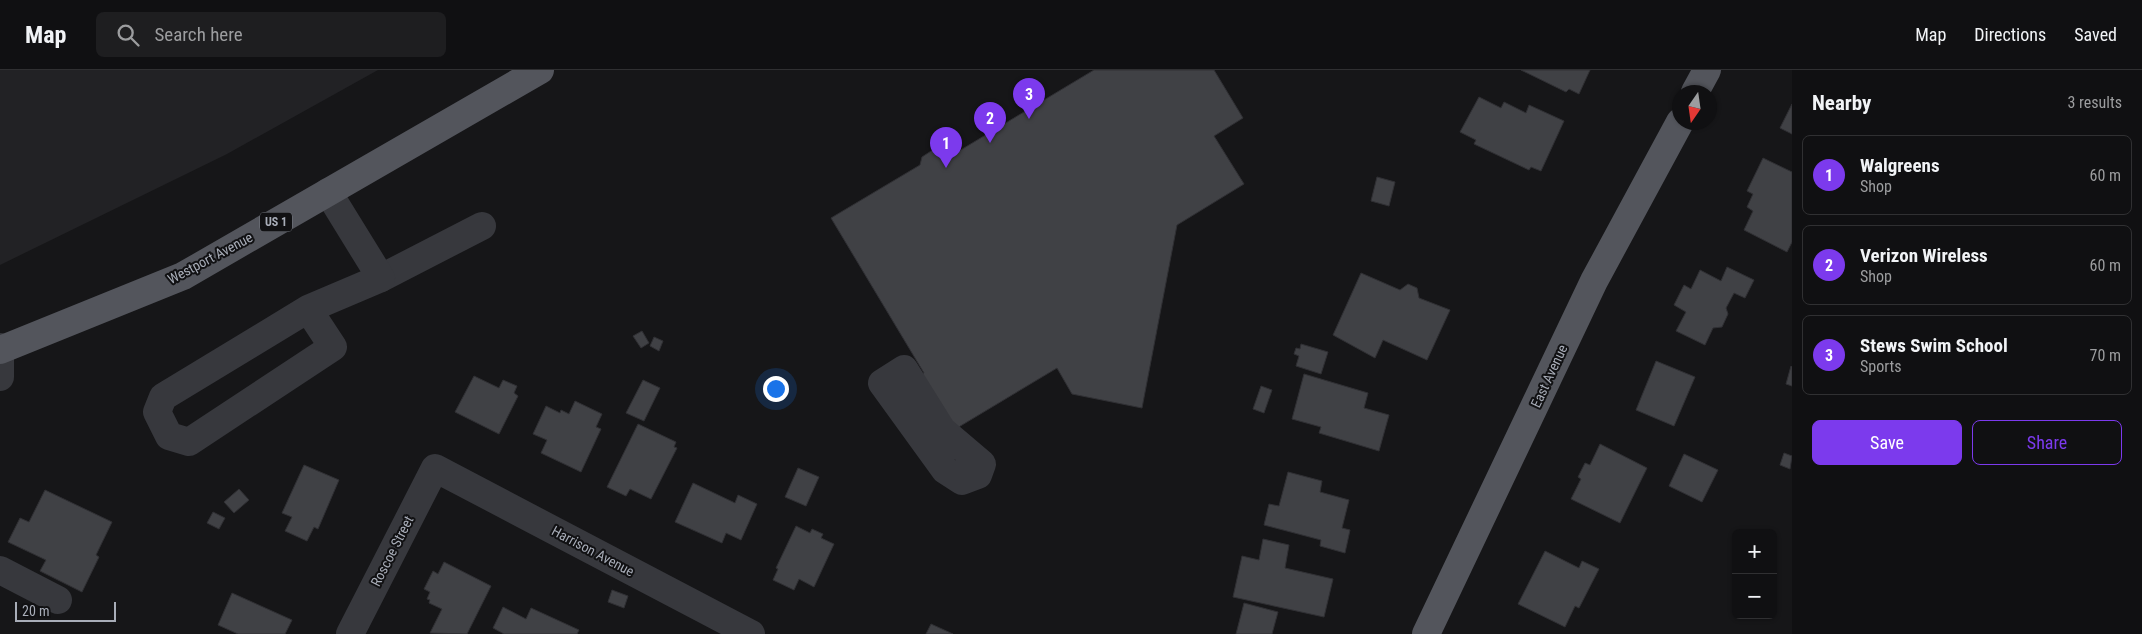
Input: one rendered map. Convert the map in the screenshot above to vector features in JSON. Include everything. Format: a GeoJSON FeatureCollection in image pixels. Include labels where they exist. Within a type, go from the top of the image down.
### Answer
{"type":"FeatureCollection","features":[{"type":"Feature","properties":{"kind":"main road","name":"Westport Avenue"},"geometry":{"type":"LineString","coordinates":[[0,349],[183,276],[540,70]]}},
{"type":"Feature","properties":{"kind":"main road"},"geometry":{"type":"LineString","coordinates":[[1699,85],[1707,70]]}},
{"type":"Feature","properties":{"kind":"main road","name":"East Avenue"},"geometry":{"type":"LineString","coordinates":[[1426,634],[1594,281],[1676,130]]}},
{"type":"Feature","properties":{"kind":"street"},"geometry":{"type":"LineString","coordinates":[[328,192],[381,278]]}},
{"type":"Feature","properties":{"kind":"street"},"geometry":{"type":"LineString","coordinates":[[308,309],[333,346],[188,442],[169,436],[157,412],[163,397],[308,309],[381,278],[482,226]]}},
{"type":"Feature","properties":{"kind":"street"},"geometry":{"type":"LineString","coordinates":[[0,349],[0,377]]}},
{"type":"Feature","properties":{"kind":"street","name":"Roscoe Street"},"geometry":{"type":"LineString","coordinates":[[350,634],[435,468]]}},
{"type":"Feature","properties":{"kind":"street","name":"Harrison Avenue"},"geometry":{"type":"LineString","coordinates":[[435,468],[751,634]]}},
{"type":"Feature","properties":{"kind":"street"},"geometry":{"type":"LineString","coordinates":[[0,570],[58,600]]}},
{"type":"Feature","properties":{"kind":"shaded area"},"geometry":{"type":"Polygon","coordinates":[[[0,70],[378,70],[227,154],[0,265],[0,70]]]}},
{"type":"Feature","properties":{"kind":"building"},"geometry":{"type":"Polygon","coordinates":[[[1094,70],[1214,70],[1243,118],[1214,136],[1244,184],[1177,225],[1142,408],[1072,394],[1057,368],[952,431],[904,385],[924,373],[831,218],[920,165],[922,157],[948,140],[953,142],[959,151],[1094,70]]]}},
{"type":"Feature","properties":{"kind":"building"},"geometry":{"type":"Polygon","coordinates":[[[1521,70],[1590,70],[1579,94],[1569,89],[1566,92],[1521,70]]]}},
{"type":"Feature","properties":{"kind":"building"},"geometry":{"type":"Polygon","coordinates":[[[1479,97],[1501,108],[1504,102],[1526,113],[1529,105],[1564,121],[1541,171],[1531,167],[1529,170],[1474,144],[1476,140],[1460,132],[1479,97]]]}},
{"type":"Feature","properties":{"kind":"building"},"geometry":{"type":"Polygon","coordinates":[[[1792,104],[1792,134],[1780,128],[1792,104]]]}},
{"type":"Feature","properties":{"kind":"building"},"geometry":{"type":"Polygon","coordinates":[[[1763,158],[1792,172],[1792,242],[1787,252],[1744,230],[1753,211],[1747,207],[1753,194],[1747,191],[1763,158]]]}},
{"type":"Feature","properties":{"kind":"building"},"geometry":{"type":"Polygon","coordinates":[[[1377,177],[1395,182],[1389,206],[1371,201],[1377,177]]]}},
{"type":"Feature","properties":{"kind":"building"},"geometry":{"type":"Polygon","coordinates":[[[1727,267],[1754,280],[1745,298],[1734,293],[1726,308],[1728,314],[1722,327],[1713,328],[1705,345],[1676,331],[1686,312],[1674,305],[1684,285],[1691,289],[1700,270],[1721,281],[1727,267]]]}},
{"type":"Feature","properties":{"kind":"building"},"geometry":{"type":"Polygon","coordinates":[[[1361,273],[1400,290],[1408,284],[1417,288],[1419,298],[1450,310],[1427,360],[1383,340],[1375,358],[1333,335],[1361,273]]]}},
{"type":"Feature","properties":{"kind":"building"},"geometry":{"type":"Polygon","coordinates":[[[642,331],[649,343],[641,348],[633,336],[642,331]]]}},
{"type":"Feature","properties":{"kind":"building"},"geometry":{"type":"Polygon","coordinates":[[[654,337],[663,341],[659,351],[650,346],[654,337]]]}},
{"type":"Feature","properties":{"kind":"building"},"geometry":{"type":"Polygon","coordinates":[[[1301,344],[1328,352],[1321,374],[1296,366],[1299,356],[1294,354],[1296,348],[1300,349],[1301,344]]]}},
{"type":"Feature","properties":{"kind":"building"},"geometry":{"type":"Polygon","coordinates":[[[1656,361],[1695,377],[1674,426],[1636,410],[1656,361]]]}},
{"type":"Feature","properties":{"kind":"building"},"geometry":{"type":"Polygon","coordinates":[[[1792,367],[1792,386],[1786,384],[1792,367]]]}},
{"type":"Feature","properties":{"kind":"building"},"geometry":{"type":"Polygon","coordinates":[[[1304,374],[1368,393],[1364,408],[1389,415],[1379,451],[1319,433],[1321,427],[1292,419],[1304,374]]]}},
{"type":"Feature","properties":{"kind":"building"},"geometry":{"type":"Polygon","coordinates":[[[474,376],[499,388],[503,380],[517,386],[514,393],[518,396],[499,434],[455,412],[474,376]]]}},
{"type":"Feature","properties":{"kind":"building"},"geometry":{"type":"Polygon","coordinates":[[[643,380],[660,388],[644,421],[626,413],[643,380]]]}},
{"type":"Feature","properties":{"kind":"building"},"geometry":{"type":"Polygon","coordinates":[[[1261,386],[1272,390],[1264,413],[1253,409],[1261,386]]]}},
{"type":"Feature","properties":{"kind":"building"},"geometry":{"type":"Polygon","coordinates":[[[575,401],[602,414],[596,427],[601,429],[581,472],[541,453],[547,440],[533,434],[546,406],[560,413],[561,410],[569,414],[575,401]]]}},
{"type":"Feature","properties":{"kind":"building"},"geometry":{"type":"Polygon","coordinates":[[[638,424],[676,442],[674,447],[677,448],[651,499],[630,489],[626,496],[607,487],[638,424]]]}},
{"type":"Feature","properties":{"kind":"building"},"geometry":{"type":"Polygon","coordinates":[[[1600,444],[1647,468],[1620,523],[1571,499],[1581,479],[1578,477],[1585,463],[1590,465],[1600,444]]]}},
{"type":"Feature","properties":{"kind":"building"},"geometry":{"type":"Polygon","coordinates":[[[1784,453],[1792,456],[1790,469],[1780,465],[1784,453]]]}},
{"type":"Feature","properties":{"kind":"building"},"geometry":{"type":"Polygon","coordinates":[[[1684,454],[1718,470],[1702,502],[1669,486],[1684,454]]]}},
{"type":"Feature","properties":{"kind":"building"},"geometry":{"type":"Polygon","coordinates":[[[304,465],[339,480],[318,529],[314,527],[307,541],[285,531],[292,517],[282,513],[304,465]]]}},
{"type":"Feature","properties":{"kind":"building"},"geometry":{"type":"Polygon","coordinates":[[[798,468],[819,477],[806,506],[785,497],[798,468]]]}},
{"type":"Feature","properties":{"kind":"building"},"geometry":{"type":"Polygon","coordinates":[[[1288,472],[1322,481],[1320,492],[1349,500],[1342,528],[1350,530],[1345,553],[1320,546],[1321,540],[1264,525],[1269,504],[1279,506],[1288,472]]]}},
{"type":"Feature","properties":{"kind":"building"},"geometry":{"type":"Polygon","coordinates":[[[693,483],[735,503],[738,495],[757,504],[741,540],[726,533],[722,543],[675,522],[693,483]]]}},
{"type":"Feature","properties":{"kind":"building"},"geometry":{"type":"Polygon","coordinates":[[[239,489],[249,500],[234,513],[224,502],[239,489]]]}},
{"type":"Feature","properties":{"kind":"building"},"geometry":{"type":"Polygon","coordinates":[[[45,490],[112,522],[96,555],[99,557],[82,592],[40,571],[46,560],[8,542],[20,518],[29,522],[45,490]]]}},
{"type":"Feature","properties":{"kind":"building"},"geometry":{"type":"Polygon","coordinates":[[[213,512],[225,518],[219,529],[207,523],[213,512]]]}},
{"type":"Feature","properties":{"kind":"building"},"geometry":{"type":"Polygon","coordinates":[[[796,526],[810,533],[812,529],[823,534],[821,538],[834,544],[814,587],[799,579],[794,590],[773,580],[778,569],[776,568],[796,526]]]}},
{"type":"Feature","properties":{"kind":"building"},"geometry":{"type":"Polygon","coordinates":[[[1263,539],[1289,545],[1285,568],[1333,579],[1324,617],[1233,597],[1242,556],[1259,560],[1263,539]]]}},
{"type":"Feature","properties":{"kind":"building"},"geometry":{"type":"Polygon","coordinates":[[[1545,551],[1579,568],[1582,561],[1599,569],[1579,608],[1575,606],[1565,627],[1518,604],[1545,551]]]}},
{"type":"Feature","properties":{"kind":"building"},"geometry":{"type":"Polygon","coordinates":[[[444,562],[491,586],[467,634],[430,633],[442,609],[429,603],[430,600],[427,599],[430,592],[424,589],[433,571],[438,574],[444,562]]]}},
{"type":"Feature","properties":{"kind":"building"},"geometry":{"type":"Polygon","coordinates":[[[612,590],[628,596],[624,608],[608,602],[612,590]]]}},
{"type":"Feature","properties":{"kind":"building"},"geometry":{"type":"Polygon","coordinates":[[[232,593],[292,620],[285,634],[238,634],[218,625],[232,593]]]}},
{"type":"Feature","properties":{"kind":"building"},"geometry":{"type":"Polygon","coordinates":[[[1244,603],[1278,612],[1272,634],[1236,634],[1244,603]]]}},
{"type":"Feature","properties":{"kind":"building"},"geometry":{"type":"Polygon","coordinates":[[[503,607],[526,619],[531,608],[579,630],[577,634],[504,634],[493,628],[503,607]]]}},
{"type":"Feature","properties":{"kind":"building"},"geometry":{"type":"Polygon","coordinates":[[[931,624],[953,634],[926,634],[931,624]]]}},
{"type":"Feature","properties":{"kind":"place","name":"Stews Swim School"},"geometry":{"type":"Point","coordinates":[1029,119]}},
{"type":"Feature","properties":{"kind":"place","name":"Verizon Wireless"},"geometry":{"type":"Point","coordinates":[990,143]}},
{"type":"Feature","properties":{"kind":"place","name":"Walgreens"},"geometry":{"type":"Point","coordinates":[946,168]}}]}
